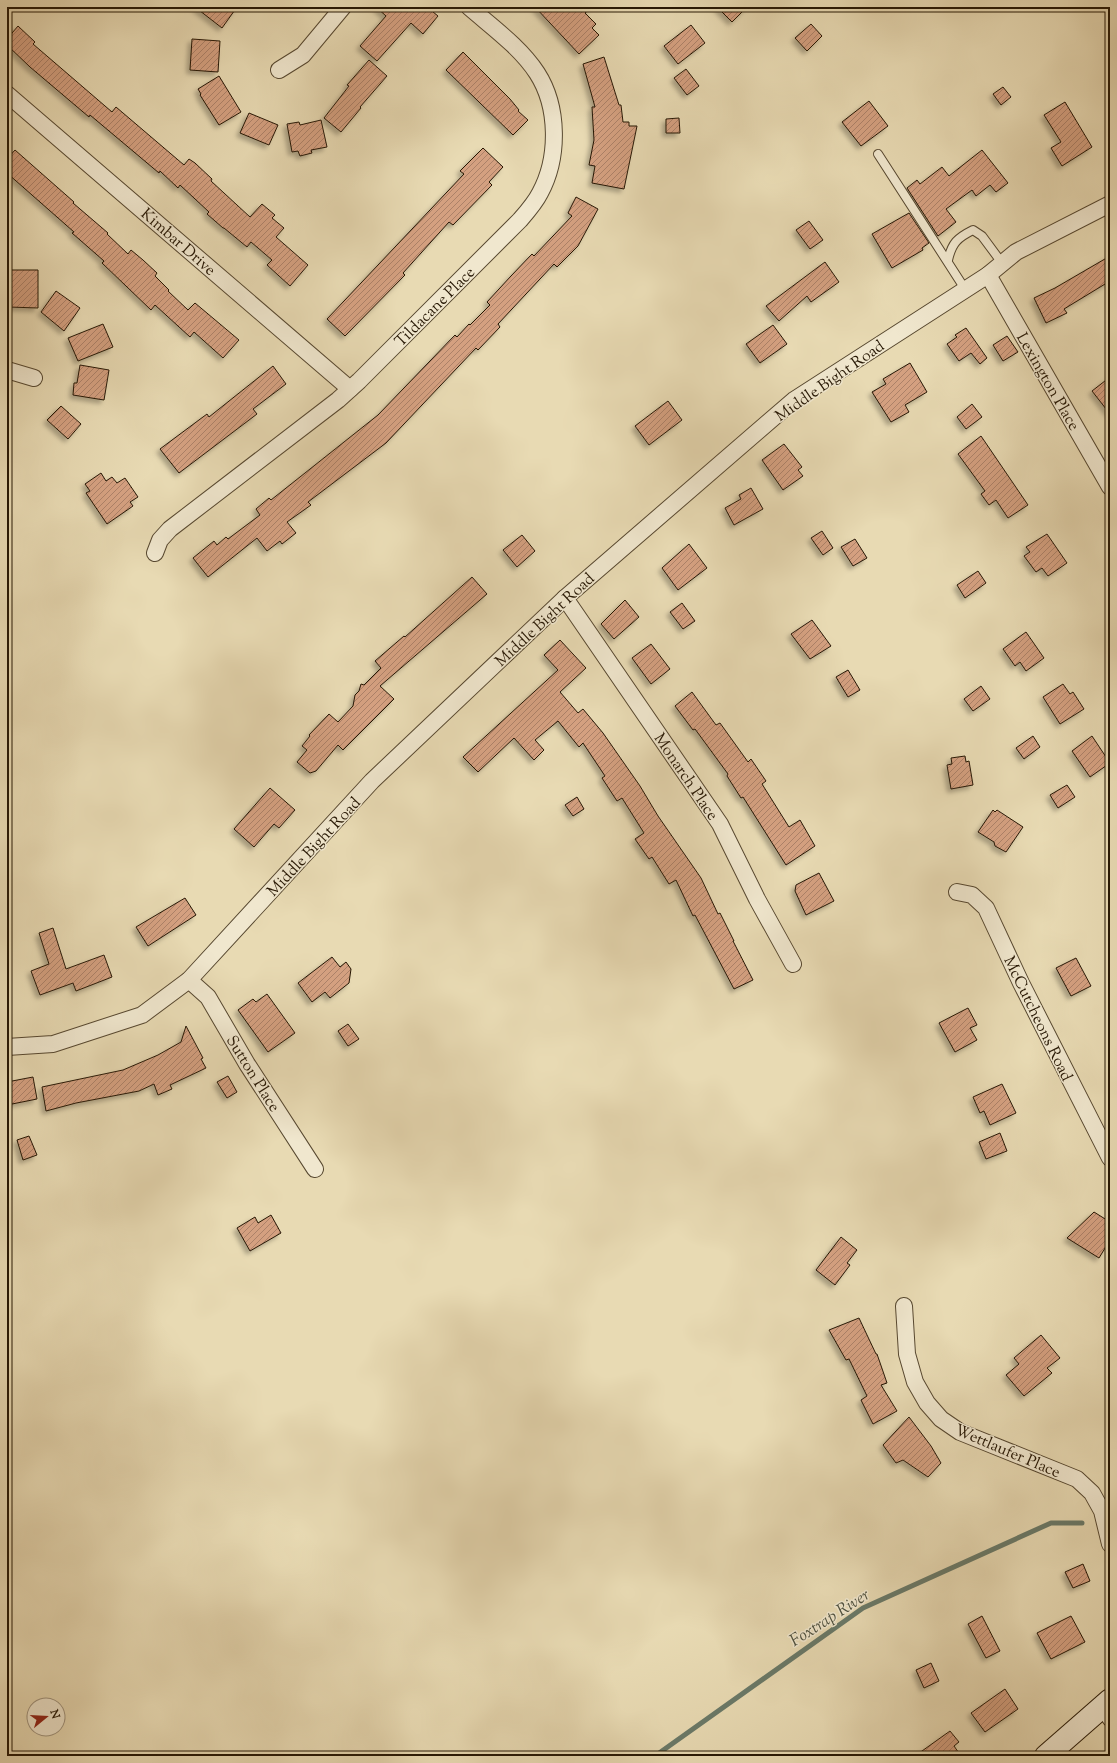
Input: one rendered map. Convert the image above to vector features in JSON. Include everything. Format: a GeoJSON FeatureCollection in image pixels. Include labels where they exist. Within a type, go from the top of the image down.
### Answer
{"type":"FeatureCollection","features":[{"type":"Feature","properties":{"kind":"main road"},"geometry":{"type":"LineString","coordinates":[[1046,1756],[1108,1708]]}},
{"type":"Feature","properties":{"kind":"street"},"geometry":{"type":"LineString","coordinates":[[280,70],[303,55],[343,7]]}},
{"type":"Feature","properties":{"kind":"street","name":"Tildacane Place"},"geometry":{"type":"LineString","coordinates":[[155,553],[160,540],[170,529],[350,389],[520,220],[540,195],[545,183],[553,148],[554,130],[552,112],[547,93],[537,73],[523,56],[469,7]]}},
{"type":"Feature","properties":{"kind":"street","name":"Kimbar Drive"},"geometry":{"type":"LineString","coordinates":[[7,94],[350,389]]}},
{"type":"Feature","properties":{"kind":"street","name":"Middle Bight Road"},"geometry":{"type":"LineString","coordinates":[[7,1047],[53,1044],[142,1015],[189,980],[372,780],[565,598],[794,400],[988,275],[1016,252],[1110,204]]}},
{"type":"Feature","properties":{"kind":"street","name":"Lexington Place"},"geometry":{"type":"LineString","coordinates":[[988,275],[1110,487]]}},
{"type":"Feature","properties":{"kind":"street"},"geometry":{"type":"LineString","coordinates":[[7,370],[34,378]]}},
{"type":"Feature","properties":{"kind":"street","name":"Monarch Place"},"geometry":{"type":"LineString","coordinates":[[565,598],[720,824],[757,899],[793,964]]}},
{"type":"Feature","properties":{"kind":"street","name":"McCutcheons Road"},"geometry":{"type":"LineString","coordinates":[[957,892],[972,895],[986,908],[1021,983],[1110,1158]]}},
{"type":"Feature","properties":{"kind":"street","name":"Sutton Place"},"geometry":{"type":"LineString","coordinates":[[189,980],[208,997],[247,1064],[315,1169]]}},
{"type":"Feature","properties":{"kind":"street","name":"Wettlaufer Place"},"geometry":{"type":"LineString","coordinates":[[904,1306],[907,1354],[915,1382],[926,1403],[941,1419],[960,1432],[1077,1479],[1092,1493],[1102,1511],[1110,1544]]}},
{"type":"Feature","properties":{"kind":"lane"},"geometry":{"type":"LineString","coordinates":[[878,154],[948,260],[965,289]]}},
{"type":"Feature","properties":{"kind":"lane"},"geometry":{"type":"LineString","coordinates":[[948,260],[951,246],[962,236],[972,230],[982,236],[1002,263]]}},
{"type":"Feature","properties":{"kind":"building"},"geometry":{"type":"Polygon","coordinates":[[[195,7],[237,7],[222,28],[195,7]]]}},
{"type":"Feature","properties":{"kind":"building"},"geometry":{"type":"Polygon","coordinates":[[[376,7],[427,7],[438,16],[423,34],[411,23],[377,61],[360,46],[386,16],[376,7]]]}},
{"type":"Feature","properties":{"kind":"building"},"geometry":{"type":"Polygon","coordinates":[[[535,7],[592,7],[585,13],[596,24],[592,28],[599,35],[579,54],[535,7]]]}},
{"type":"Feature","properties":{"kind":"building"},"geometry":{"type":"Polygon","coordinates":[[[717,7],[747,7],[732,22],[717,7]]]}},
{"type":"Feature","properties":{"kind":"building"},"geometry":{"type":"Polygon","coordinates":[[[811,24],[822,36],[807,51],[795,38],[811,24]]]}},
{"type":"Feature","properties":{"kind":"building"},"geometry":{"type":"Polygon","coordinates":[[[691,25],[705,43],[678,64],[664,46],[691,25]]]}},
{"type":"Feature","properties":{"kind":"building"},"geometry":{"type":"Polygon","coordinates":[[[18,26],[35,42],[33,44],[112,112],[116,107],[184,165],[189,159],[195,163],[212,179],[211,181],[250,217],[262,204],[275,215],[272,218],[284,228],[276,237],[308,265],[290,286],[267,265],[272,260],[251,242],[247,247],[223,228],[207,214],[209,212],[180,185],[178,188],[160,171],[159,173],[30,67],[7,45],[7,39],[18,26]]]}},
{"type":"Feature","properties":{"kind":"building"},"geometry":{"type":"Polygon","coordinates":[[[192,39],[220,41],[218,72],[190,70],[192,39]]]}},
{"type":"Feature","properties":{"kind":"building"},"geometry":{"type":"Polygon","coordinates":[[[463,52],[510,99],[519,110],[518,111],[528,120],[513,135],[446,70],[463,52]]]}},
{"type":"Feature","properties":{"kind":"building"},"geometry":{"type":"Polygon","coordinates":[[[604,57],[619,105],[621,105],[623,122],[629,122],[629,126],[637,126],[624,189],[592,183],[595,166],[589,165],[594,140],[592,107],[595,107],[583,64],[604,57]]]}},
{"type":"Feature","properties":{"kind":"building"},"geometry":{"type":"Polygon","coordinates":[[[369,60],[387,76],[341,132],[324,118],[349,86],[347,85],[369,60]]]}},
{"type":"Feature","properties":{"kind":"building"},"geometry":{"type":"Polygon","coordinates":[[[686,69],[699,86],[687,95],[674,78],[686,69]]]}},
{"type":"Feature","properties":{"kind":"building"},"geometry":{"type":"Polygon","coordinates":[[[219,76],[241,112],[219,125],[200,95],[201,94],[198,89],[219,76]]]}},
{"type":"Feature","properties":{"kind":"building"},"geometry":{"type":"Polygon","coordinates":[[[1003,87],[1011,97],[1001,105],[993,94],[1003,87]]]}},
{"type":"Feature","properties":{"kind":"building"},"geometry":{"type":"Polygon","coordinates":[[[869,101],[888,126],[861,146],[842,122],[869,101]]]}},
{"type":"Feature","properties":{"kind":"building"},"geometry":{"type":"Polygon","coordinates":[[[1065,102],[1092,147],[1062,166],[1051,148],[1061,142],[1044,115],[1065,102]]]}},
{"type":"Feature","properties":{"kind":"building"},"geometry":{"type":"Polygon","coordinates":[[[249,113],[278,125],[269,145],[240,133],[249,113]]]}},
{"type":"Feature","properties":{"kind":"building"},"geometry":{"type":"Polygon","coordinates":[[[679,118],[680,133],[666,133],[666,119],[679,118]]]}},
{"type":"Feature","properties":{"kind":"building"},"geometry":{"type":"Polygon","coordinates":[[[321,120],[327,147],[311,150],[312,153],[300,156],[298,151],[292,152],[287,124],[299,122],[300,125],[321,120]]]}},
{"type":"Feature","properties":{"kind":"building"},"geometry":{"type":"Polygon","coordinates":[[[483,148],[503,167],[489,182],[492,185],[453,225],[449,222],[403,273],[405,275],[345,336],[327,319],[464,174],[460,171],[483,148]]]}},
{"type":"Feature","properties":{"kind":"building"},"geometry":{"type":"Polygon","coordinates":[[[15,150],[108,233],[107,234],[128,254],[131,250],[143,260],[157,273],[155,276],[169,290],[168,291],[188,310],[195,303],[239,340],[223,358],[194,332],[190,337],[155,305],[151,310],[102,263],[104,261],[72,233],[74,232],[7,173],[7,159],[15,150]]]}},
{"type":"Feature","properties":{"kind":"building"},"geometry":{"type":"Polygon","coordinates":[[[982,150],[1008,183],[996,192],[990,185],[976,196],[972,190],[946,209],[956,222],[938,236],[907,188],[917,180],[920,184],[942,167],[949,176],[982,150]]]}},
{"type":"Feature","properties":{"kind":"building"},"geometry":{"type":"Polygon","coordinates":[[[576,197],[598,209],[578,246],[557,267],[554,264],[498,324],[500,327],[478,350],[476,348],[386,443],[308,502],[311,505],[287,522],[296,533],[282,544],[280,541],[267,551],[257,538],[208,577],[193,558],[214,541],[217,545],[226,537],[228,539],[260,515],[256,509],[269,498],[271,500],[378,415],[455,335],[457,337],[490,305],[487,302],[532,254],[534,256],[572,216],[568,213],[576,197]]]}},
{"type":"Feature","properties":{"kind":"building"},"geometry":{"type":"Polygon","coordinates":[[[909,213],[929,243],[922,248],[923,250],[892,268],[872,234],[909,213]]]}},
{"type":"Feature","properties":{"kind":"building"},"geometry":{"type":"Polygon","coordinates":[[[809,221],[823,240],[810,249],[796,230],[809,221]]]}},
{"type":"Feature","properties":{"kind":"building"},"geometry":{"type":"Polygon","coordinates":[[[1110,256],[1110,281],[1064,309],[1067,313],[1046,323],[1034,298],[1055,288],[1110,256]]]}},
{"type":"Feature","properties":{"kind":"building"},"geometry":{"type":"Polygon","coordinates":[[[825,262],[839,282],[811,302],[807,296],[779,321],[766,306],[825,262]]]}},
{"type":"Feature","properties":{"kind":"building"},"geometry":{"type":"Polygon","coordinates":[[[9,270],[38,270],[38,308],[9,307],[9,270]]]}},
{"type":"Feature","properties":{"kind":"building"},"geometry":{"type":"Polygon","coordinates":[[[56,291],[80,308],[64,331],[41,312],[56,291]]]}},
{"type":"Feature","properties":{"kind":"building"},"geometry":{"type":"Polygon","coordinates":[[[103,324],[113,347],[78,361],[68,338],[103,324]]]}},
{"type":"Feature","properties":{"kind":"building"},"geometry":{"type":"Polygon","coordinates":[[[773,325],[787,344],[760,363],[746,344],[773,325]]]}},
{"type":"Feature","properties":{"kind":"building"},"geometry":{"type":"Polygon","coordinates":[[[966,328],[987,358],[980,364],[971,353],[959,361],[947,344],[957,337],[955,335],[966,328]]]}},
{"type":"Feature","properties":{"kind":"building"},"geometry":{"type":"Polygon","coordinates":[[[1007,336],[1018,352],[1003,361],[993,345],[1007,336]]]}},
{"type":"Feature","properties":{"kind":"building"},"geometry":{"type":"Polygon","coordinates":[[[910,363],[927,392],[905,405],[909,412],[891,422],[872,392],[886,384],[883,379],[910,363]]]}},
{"type":"Feature","properties":{"kind":"building"},"geometry":{"type":"Polygon","coordinates":[[[80,365],[109,370],[104,400],[73,395],[74,383],[77,383],[80,365]]]}},
{"type":"Feature","properties":{"kind":"building"},"geometry":{"type":"Polygon","coordinates":[[[273,366],[286,384],[253,409],[257,414],[179,473],[160,449],[207,414],[209,417],[273,366]]]}},
{"type":"Feature","properties":{"kind":"building"},"geometry":{"type":"Polygon","coordinates":[[[1110,377],[1110,414],[1092,391],[1110,377]]]}},
{"type":"Feature","properties":{"kind":"building"},"geometry":{"type":"Polygon","coordinates":[[[668,401],[682,420],[649,445],[635,426],[668,401]]]}},
{"type":"Feature","properties":{"kind":"building"},"geometry":{"type":"Polygon","coordinates":[[[972,404],[982,417],[966,429],[957,417],[972,404]]]}},
{"type":"Feature","properties":{"kind":"building"},"geometry":{"type":"Polygon","coordinates":[[[61,406],[81,424],[68,439],[47,420],[61,406]]]}},
{"type":"Feature","properties":{"kind":"building"},"geometry":{"type":"Polygon","coordinates":[[[981,436],[1028,505],[1008,518],[996,500],[989,505],[981,494],[985,491],[958,454],[981,436]]]}},
{"type":"Feature","properties":{"kind":"building"},"geometry":{"type":"Polygon","coordinates":[[[784,444],[802,467],[798,470],[803,476],[783,490],[762,460],[784,444]]]}},
{"type":"Feature","properties":{"kind":"building"},"geometry":{"type":"Polygon","coordinates":[[[101,473],[106,481],[112,477],[117,483],[125,478],[138,497],[130,502],[133,506],[107,524],[86,493],[90,491],[85,484],[101,473]]]}},
{"type":"Feature","properties":{"kind":"building"},"geometry":{"type":"Polygon","coordinates":[[[751,488],[763,509],[734,525],[725,508],[741,499],[739,495],[751,488]]]}},
{"type":"Feature","properties":{"kind":"building"},"geometry":{"type":"Polygon","coordinates":[[[822,531],[833,548],[823,555],[811,538],[822,531]]]}},
{"type":"Feature","properties":{"kind":"building"},"geometry":{"type":"Polygon","coordinates":[[[1047,534],[1067,563],[1048,576],[1042,568],[1036,572],[1024,556],[1030,552],[1026,547],[1047,534]]]}},
{"type":"Feature","properties":{"kind":"building"},"geometry":{"type":"Polygon","coordinates":[[[522,535],[535,551],[517,567],[503,550],[522,535]]]}},
{"type":"Feature","properties":{"kind":"building"},"geometry":{"type":"Polygon","coordinates":[[[855,539],[867,558],[853,566],[841,547],[855,539]]]}},
{"type":"Feature","properties":{"kind":"building"},"geometry":{"type":"Polygon","coordinates":[[[689,544],[707,568],[678,590],[662,568],[689,544]]]}},
{"type":"Feature","properties":{"kind":"building"},"geometry":{"type":"Polygon","coordinates":[[[978,571],[986,583],[965,598],[957,585],[978,571]]]}},
{"type":"Feature","properties":{"kind":"building"},"geometry":{"type":"Polygon","coordinates":[[[472,577],[487,594],[380,686],[394,699],[343,750],[338,745],[316,771],[310,773],[297,762],[307,750],[302,746],[310,736],[309,735],[329,714],[338,722],[353,706],[355,695],[359,691],[361,684],[364,685],[381,668],[375,661],[404,636],[405,637],[472,577]]]}},
{"type":"Feature","properties":{"kind":"building"},"geometry":{"type":"Polygon","coordinates":[[[625,600],[639,617],[614,639],[601,624],[625,600]]]}},
{"type":"Feature","properties":{"kind":"building"},"geometry":{"type":"Polygon","coordinates":[[[682,603],[695,621],[683,629],[670,612],[682,603]]]}},
{"type":"Feature","properties":{"kind":"building"},"geometry":{"type":"Polygon","coordinates":[[[812,620],[831,646],[810,659],[791,634],[812,620]]]}},
{"type":"Feature","properties":{"kind":"building"},"geometry":{"type":"Polygon","coordinates":[[[1026,632],[1044,658],[1026,671],[1020,662],[1015,666],[1003,649],[1026,632]]]}},
{"type":"Feature","properties":{"kind":"building"},"geometry":{"type":"Polygon","coordinates":[[[560,640],[586,668],[560,692],[578,713],[583,709],[603,733],[640,786],[658,816],[701,878],[718,914],[720,913],[753,980],[734,989],[695,915],[693,916],[676,880],[669,884],[652,857],[649,859],[635,839],[644,833],[622,798],[617,801],[602,778],[605,776],[583,743],[579,747],[558,721],[535,740],[544,750],[534,760],[514,738],[478,772],[463,757],[558,670],[544,655],[560,640]]]}},
{"type":"Feature","properties":{"kind":"building"},"geometry":{"type":"Polygon","coordinates":[[[651,644],[670,669],[651,684],[632,658],[651,644]]]}},
{"type":"Feature","properties":{"kind":"building"},"geometry":{"type":"Polygon","coordinates":[[[848,670],[860,690],[848,697],[836,677],[848,670]]]}},
{"type":"Feature","properties":{"kind":"building"},"geometry":{"type":"Polygon","coordinates":[[[1063,684],[1070,694],[1073,692],[1084,709],[1060,724],[1043,697],[1063,684]]]}},
{"type":"Feature","properties":{"kind":"building"},"geometry":{"type":"Polygon","coordinates":[[[981,686],[990,699],[973,711],[964,699],[981,686]]]}},
{"type":"Feature","properties":{"kind":"building"},"geometry":{"type":"Polygon","coordinates":[[[692,692],[716,725],[720,723],[748,762],[751,759],[766,781],[762,784],[789,827],[800,820],[815,846],[786,865],[743,797],[741,798],[727,776],[728,774],[695,729],[693,730],[675,706],[692,692]]]}},
{"type":"Feature","properties":{"kind":"building"},"geometry":{"type":"Polygon","coordinates":[[[1033,736],[1040,747],[1024,759],[1016,748],[1033,736]]]}},
{"type":"Feature","properties":{"kind":"building"},"geometry":{"type":"Polygon","coordinates":[[[1092,736],[1110,763],[1090,777],[1072,751],[1092,736]]]}},
{"type":"Feature","properties":{"kind":"building"},"geometry":{"type":"Polygon","coordinates":[[[965,756],[966,762],[969,761],[973,785],[951,789],[947,765],[952,764],[951,758],[965,756]]]}},
{"type":"Feature","properties":{"kind":"building"},"geometry":{"type":"Polygon","coordinates":[[[1067,785],[1075,797],[1058,808],[1050,795],[1067,785]]]}},
{"type":"Feature","properties":{"kind":"building"},"geometry":{"type":"Polygon","coordinates":[[[270,788],[295,810],[279,828],[274,824],[254,847],[234,829],[270,788]]]}},
{"type":"Feature","properties":{"kind":"building"},"geometry":{"type":"Polygon","coordinates":[[[577,797],[584,809],[573,816],[565,805],[577,797]]]}},
{"type":"Feature","properties":{"kind":"building"},"geometry":{"type":"Polygon","coordinates":[[[993,810],[995,812],[997,810],[1023,827],[1006,852],[995,846],[994,842],[978,832],[993,810]]]}},
{"type":"Feature","properties":{"kind":"building"},"geometry":{"type":"Polygon","coordinates":[[[819,873],[834,901],[806,915],[795,891],[796,885],[819,873]]]}},
{"type":"Feature","properties":{"kind":"building"},"geometry":{"type":"Polygon","coordinates":[[[185,898],[196,915],[148,946],[136,927],[185,898]]]}},
{"type":"Feature","properties":{"kind":"building"},"geometry":{"type":"Polygon","coordinates":[[[53,928],[66,969],[104,955],[112,977],[76,991],[73,983],[40,995],[31,971],[49,964],[39,933],[53,928]]]}},
{"type":"Feature","properties":{"kind":"building"},"geometry":{"type":"Polygon","coordinates":[[[332,957],[340,967],[346,962],[351,969],[349,983],[330,998],[325,992],[312,1002],[298,983],[332,957]]]}},
{"type":"Feature","properties":{"kind":"building"},"geometry":{"type":"Polygon","coordinates":[[[1076,958],[1091,986],[1071,996],[1056,968],[1076,958]]]}},
{"type":"Feature","properties":{"kind":"building"},"geometry":{"type":"Polygon","coordinates":[[[267,994],[295,1033],[268,1052],[238,1010],[253,999],[256,1002],[267,994]]]}},
{"type":"Feature","properties":{"kind":"building"},"geometry":{"type":"Polygon","coordinates":[[[968,1008],[977,1025],[970,1028],[977,1040],[955,1052],[939,1023],[968,1008]]]}},
{"type":"Feature","properties":{"kind":"building"},"geometry":{"type":"Polygon","coordinates":[[[348,1024],[359,1039],[348,1046],[338,1031],[348,1024]]]}},
{"type":"Feature","properties":{"kind":"building"},"geometry":{"type":"Polygon","coordinates":[[[186,1026],[203,1058],[201,1059],[206,1068],[170,1085],[172,1089],[158,1095],[154,1084],[139,1091],[76,1103],[46,1111],[42,1087],[123,1070],[158,1055],[181,1042],[186,1026]]]}},
{"type":"Feature","properties":{"kind":"building"},"geometry":{"type":"Polygon","coordinates":[[[228,1076],[237,1092],[227,1098],[217,1082],[228,1076]]]}},
{"type":"Feature","properties":{"kind":"building"},"geometry":{"type":"Polygon","coordinates":[[[33,1077],[37,1099],[7,1105],[7,1082],[33,1077]]]}},
{"type":"Feature","properties":{"kind":"building"},"geometry":{"type":"Polygon","coordinates":[[[1002,1084],[1016,1113],[990,1125],[984,1111],[980,1113],[973,1097],[1002,1084]]]}},
{"type":"Feature","properties":{"kind":"building"},"geometry":{"type":"Polygon","coordinates":[[[1000,1133],[1007,1151],[986,1159],[979,1142],[1000,1133]]]}},
{"type":"Feature","properties":{"kind":"building"},"geometry":{"type":"Polygon","coordinates":[[[29,1136],[37,1155],[23,1160],[17,1140],[29,1136]]]}},
{"type":"Feature","properties":{"kind":"building"},"geometry":{"type":"Polygon","coordinates":[[[1094,1212],[1110,1222],[1110,1240],[1099,1258],[1067,1238],[1094,1212]]]}},
{"type":"Feature","properties":{"kind":"building"},"geometry":{"type":"Polygon","coordinates":[[[271,1215],[281,1233],[250,1251],[237,1228],[255,1217],[258,1223],[271,1215]]]}},
{"type":"Feature","properties":{"kind":"building"},"geometry":{"type":"Polygon","coordinates":[[[841,1237],[857,1250],[847,1263],[850,1265],[835,1285],[816,1270],[841,1237]]]}},
{"type":"Feature","properties":{"kind":"building"},"geometry":{"type":"Polygon","coordinates":[[[859,1318],[877,1354],[887,1383],[881,1385],[897,1411],[873,1424],[861,1400],[867,1396],[849,1359],[846,1360],[829,1330],[859,1318]]]}},
{"type":"Feature","properties":{"kind":"building"},"geometry":{"type":"Polygon","coordinates":[[[1041,1335],[1060,1358],[1047,1368],[1052,1373],[1024,1396],[1006,1375],[1019,1364],[1014,1358],[1041,1335]]]}},
{"type":"Feature","properties":{"kind":"building"},"geometry":{"type":"Polygon","coordinates":[[[909,1417],[931,1446],[941,1463],[928,1477],[903,1460],[896,1463],[883,1445],[909,1417]]]}},
{"type":"Feature","properties":{"kind":"building"},"geometry":{"type":"Polygon","coordinates":[[[1083,1564],[1090,1581],[1073,1588],[1065,1572],[1083,1564]]]}},
{"type":"Feature","properties":{"kind":"building"},"geometry":{"type":"Polygon","coordinates":[[[982,1616],[1000,1651],[986,1658],[968,1624],[982,1616]]]}},
{"type":"Feature","properties":{"kind":"building"},"geometry":{"type":"Polygon","coordinates":[[[1071,1616],[1085,1642],[1051,1659],[1037,1633],[1071,1616]]]}},
{"type":"Feature","properties":{"kind":"building"},"geometry":{"type":"Polygon","coordinates":[[[931,1663],[939,1681],[924,1688],[916,1670],[931,1663]]]}},
{"type":"Feature","properties":{"kind":"building"},"geometry":{"type":"Polygon","coordinates":[[[1005,1689],[1018,1709],[985,1732],[971,1713],[1005,1689]]]}},
{"type":"Feature","properties":{"kind":"building"},"geometry":{"type":"Polygon","coordinates":[[[950,1731],[959,1742],[954,1746],[961,1756],[915,1756],[950,1731]]]}},
{"type":"Feature","properties":{"kind":"waterway","name":"Foxtrap River"},"geometry":{"type":"LineString","coordinates":[[655,1756],[863,1608],[1051,1523],[1082,1523]]}}]}
